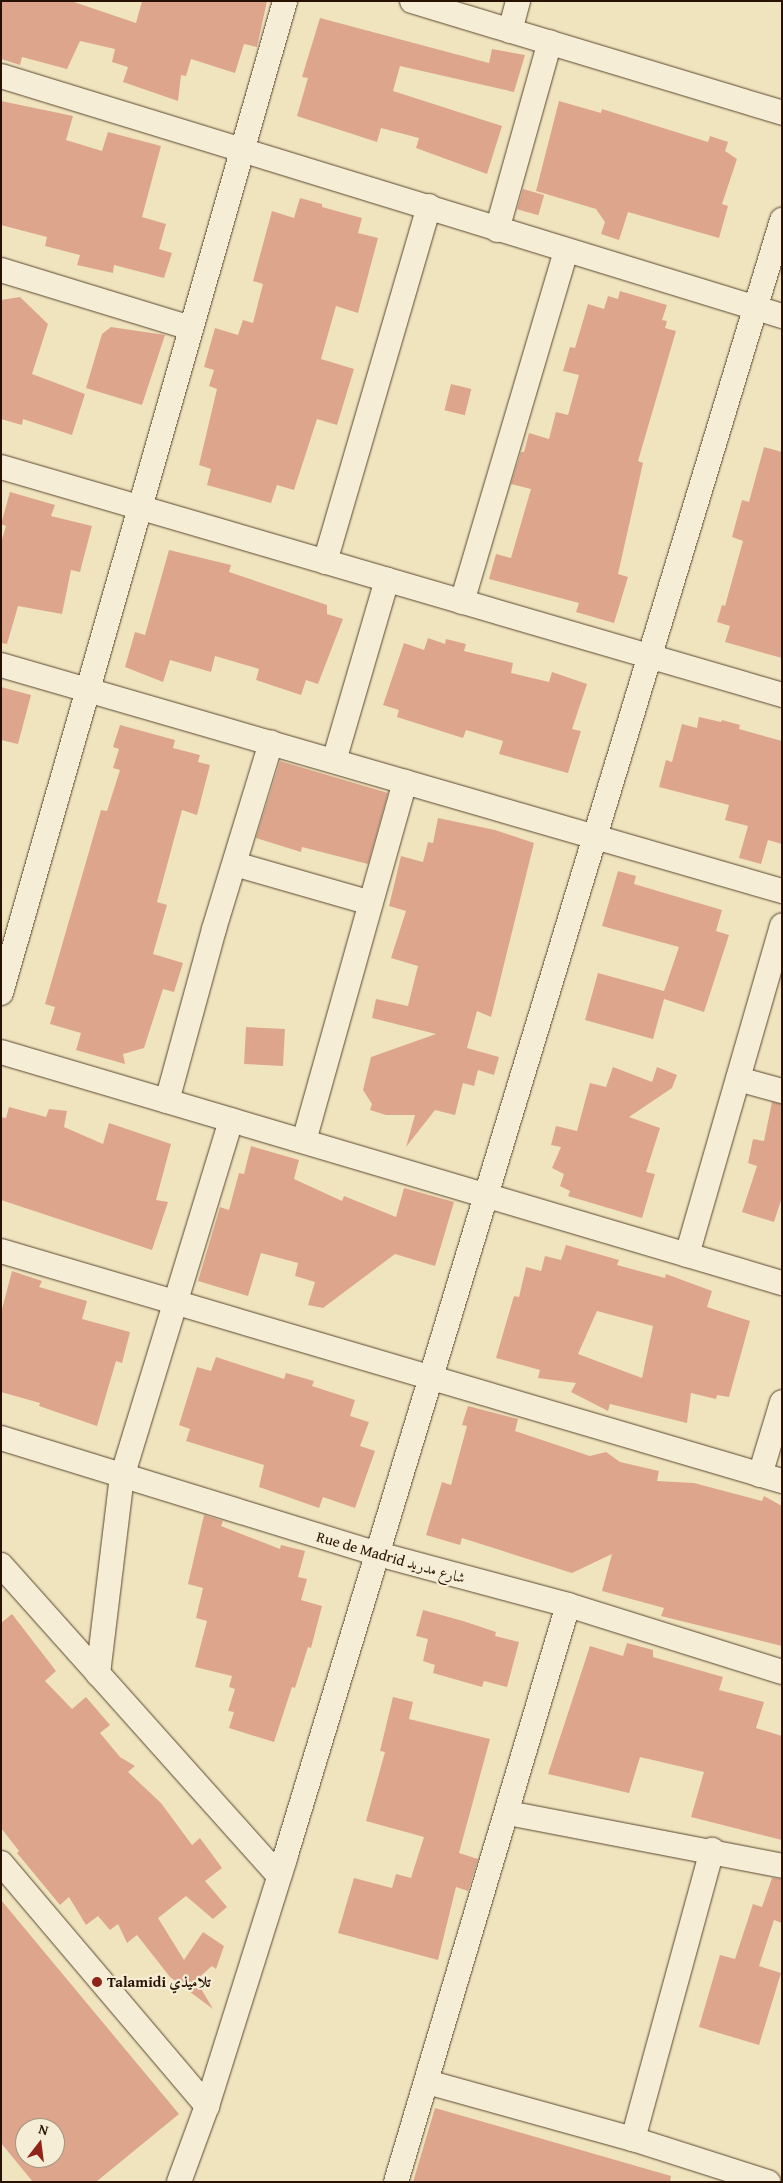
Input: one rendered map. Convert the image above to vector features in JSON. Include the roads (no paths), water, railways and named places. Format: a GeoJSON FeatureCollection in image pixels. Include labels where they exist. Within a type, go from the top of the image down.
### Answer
{"type":"FeatureCollection","features":[{"type":"Feature","properties":{"kind":"street"},"geometry":{"type":"LineString","coordinates":[[1,993],[285,1]]}},
{"type":"Feature","properties":{"kind":"street"},"geometry":{"type":"LineString","coordinates":[[412,1],[782,113]]}},
{"type":"Feature","properties":{"kind":"street"},"geometry":{"type":"LineString","coordinates":[[510,30],[518,1]]}},
{"type":"Feature","properties":{"kind":"street"},"geometry":{"type":"LineString","coordinates":[[497,230],[550,42]]}},
{"type":"Feature","properties":{"kind":"street"},"geometry":{"type":"LineString","coordinates":[[1,76],[243,153],[429,206],[497,230],[782,316]]}},
{"type":"Feature","properties":{"kind":"street"},"geometry":{"type":"LineString","coordinates":[[326,562],[429,206]]}},
{"type":"Feature","properties":{"kind":"street"},"geometry":{"type":"LineString","coordinates":[[179,2182],[207,2106],[378,1554],[782,220]]}},
{"type":"Feature","properties":{"kind":"street"},"geometry":{"type":"LineString","coordinates":[[462,602],[566,251]]}},
{"type":"Feature","properties":{"kind":"street"},"geometry":{"type":"LineString","coordinates":[[1,270],[191,328]]}},
{"type":"Feature","properties":{"kind":"street"},"geometry":{"type":"LineString","coordinates":[[1,467],[782,695]]}},
{"type":"Feature","properties":{"kind":"street"},"geometry":{"type":"LineString","coordinates":[[334,761],[387,580]]}},
{"type":"Feature","properties":{"kind":"street"},"geometry":{"type":"LineString","coordinates":[[1,665],[782,891]]}},
{"type":"Feature","properties":{"kind":"street"},"geometry":{"type":"LineString","coordinates":[[167,1101],[214,929],[271,743]]}},
{"type":"Feature","properties":{"kind":"street"},"geometry":{"type":"LineString","coordinates":[[304,1141],[405,782]]}},
{"type":"Feature","properties":{"kind":"street"},"geometry":{"type":"LineString","coordinates":[[235,864],[371,903]]}},
{"type":"Feature","properties":{"kind":"street"},"geometry":{"type":"LineString","coordinates":[[687,1255],[782,925]]}},
{"type":"Feature","properties":{"kind":"street"},"geometry":{"type":"LineString","coordinates":[[1,1052],[782,1283]]}},
{"type":"Feature","properties":{"kind":"street"},"geometry":{"type":"LineString","coordinates":[[738,1079],[782,1092]]}},
{"type":"Feature","properties":{"kind":"street"},"geometry":{"type":"LineString","coordinates":[[98,1674],[122,1477],[231,1120]]}},
{"type":"Feature","properties":{"kind":"street"},"geometry":{"type":"LineString","coordinates":[[1,1251],[771,1478],[782,1402]]}},
{"type":"Feature","properties":{"kind":"street","name":"Rue de Madrid شارع مدريد"},"geometry":{"type":"LineString","coordinates":[[1,1438],[122,1477],[378,1554],[568,1605],[782,1672]]}},
{"type":"Feature","properties":{"kind":"street"},"geometry":{"type":"LineString","coordinates":[[1,1565],[279,1876]]}},
{"type":"Feature","properties":{"kind":"street"},"geometry":{"type":"LineString","coordinates":[[396,2182],[508,1813],[568,1605]]}},
{"type":"Feature","properties":{"kind":"street"},"geometry":{"type":"LineString","coordinates":[[508,1813],[712,1850],[782,1866]]}},
{"type":"Feature","properties":{"kind":"street"},"geometry":{"type":"LineString","coordinates":[[633,2139],[712,1850]]}},
{"type":"Feature","properties":{"kind":"street"},"geometry":{"type":"LineString","coordinates":[[1,1863],[207,2106]]}},
{"type":"Feature","properties":{"kind":"street"},"geometry":{"type":"LineString","coordinates":[[427,2082],[633,2139],[768,2182]]}},
{"type":"Feature","properties":{"kind":"place","name":"Talamidi تلاميذي"},"geometry":{"type":"Point","coordinates":[97,1982]}}]}
